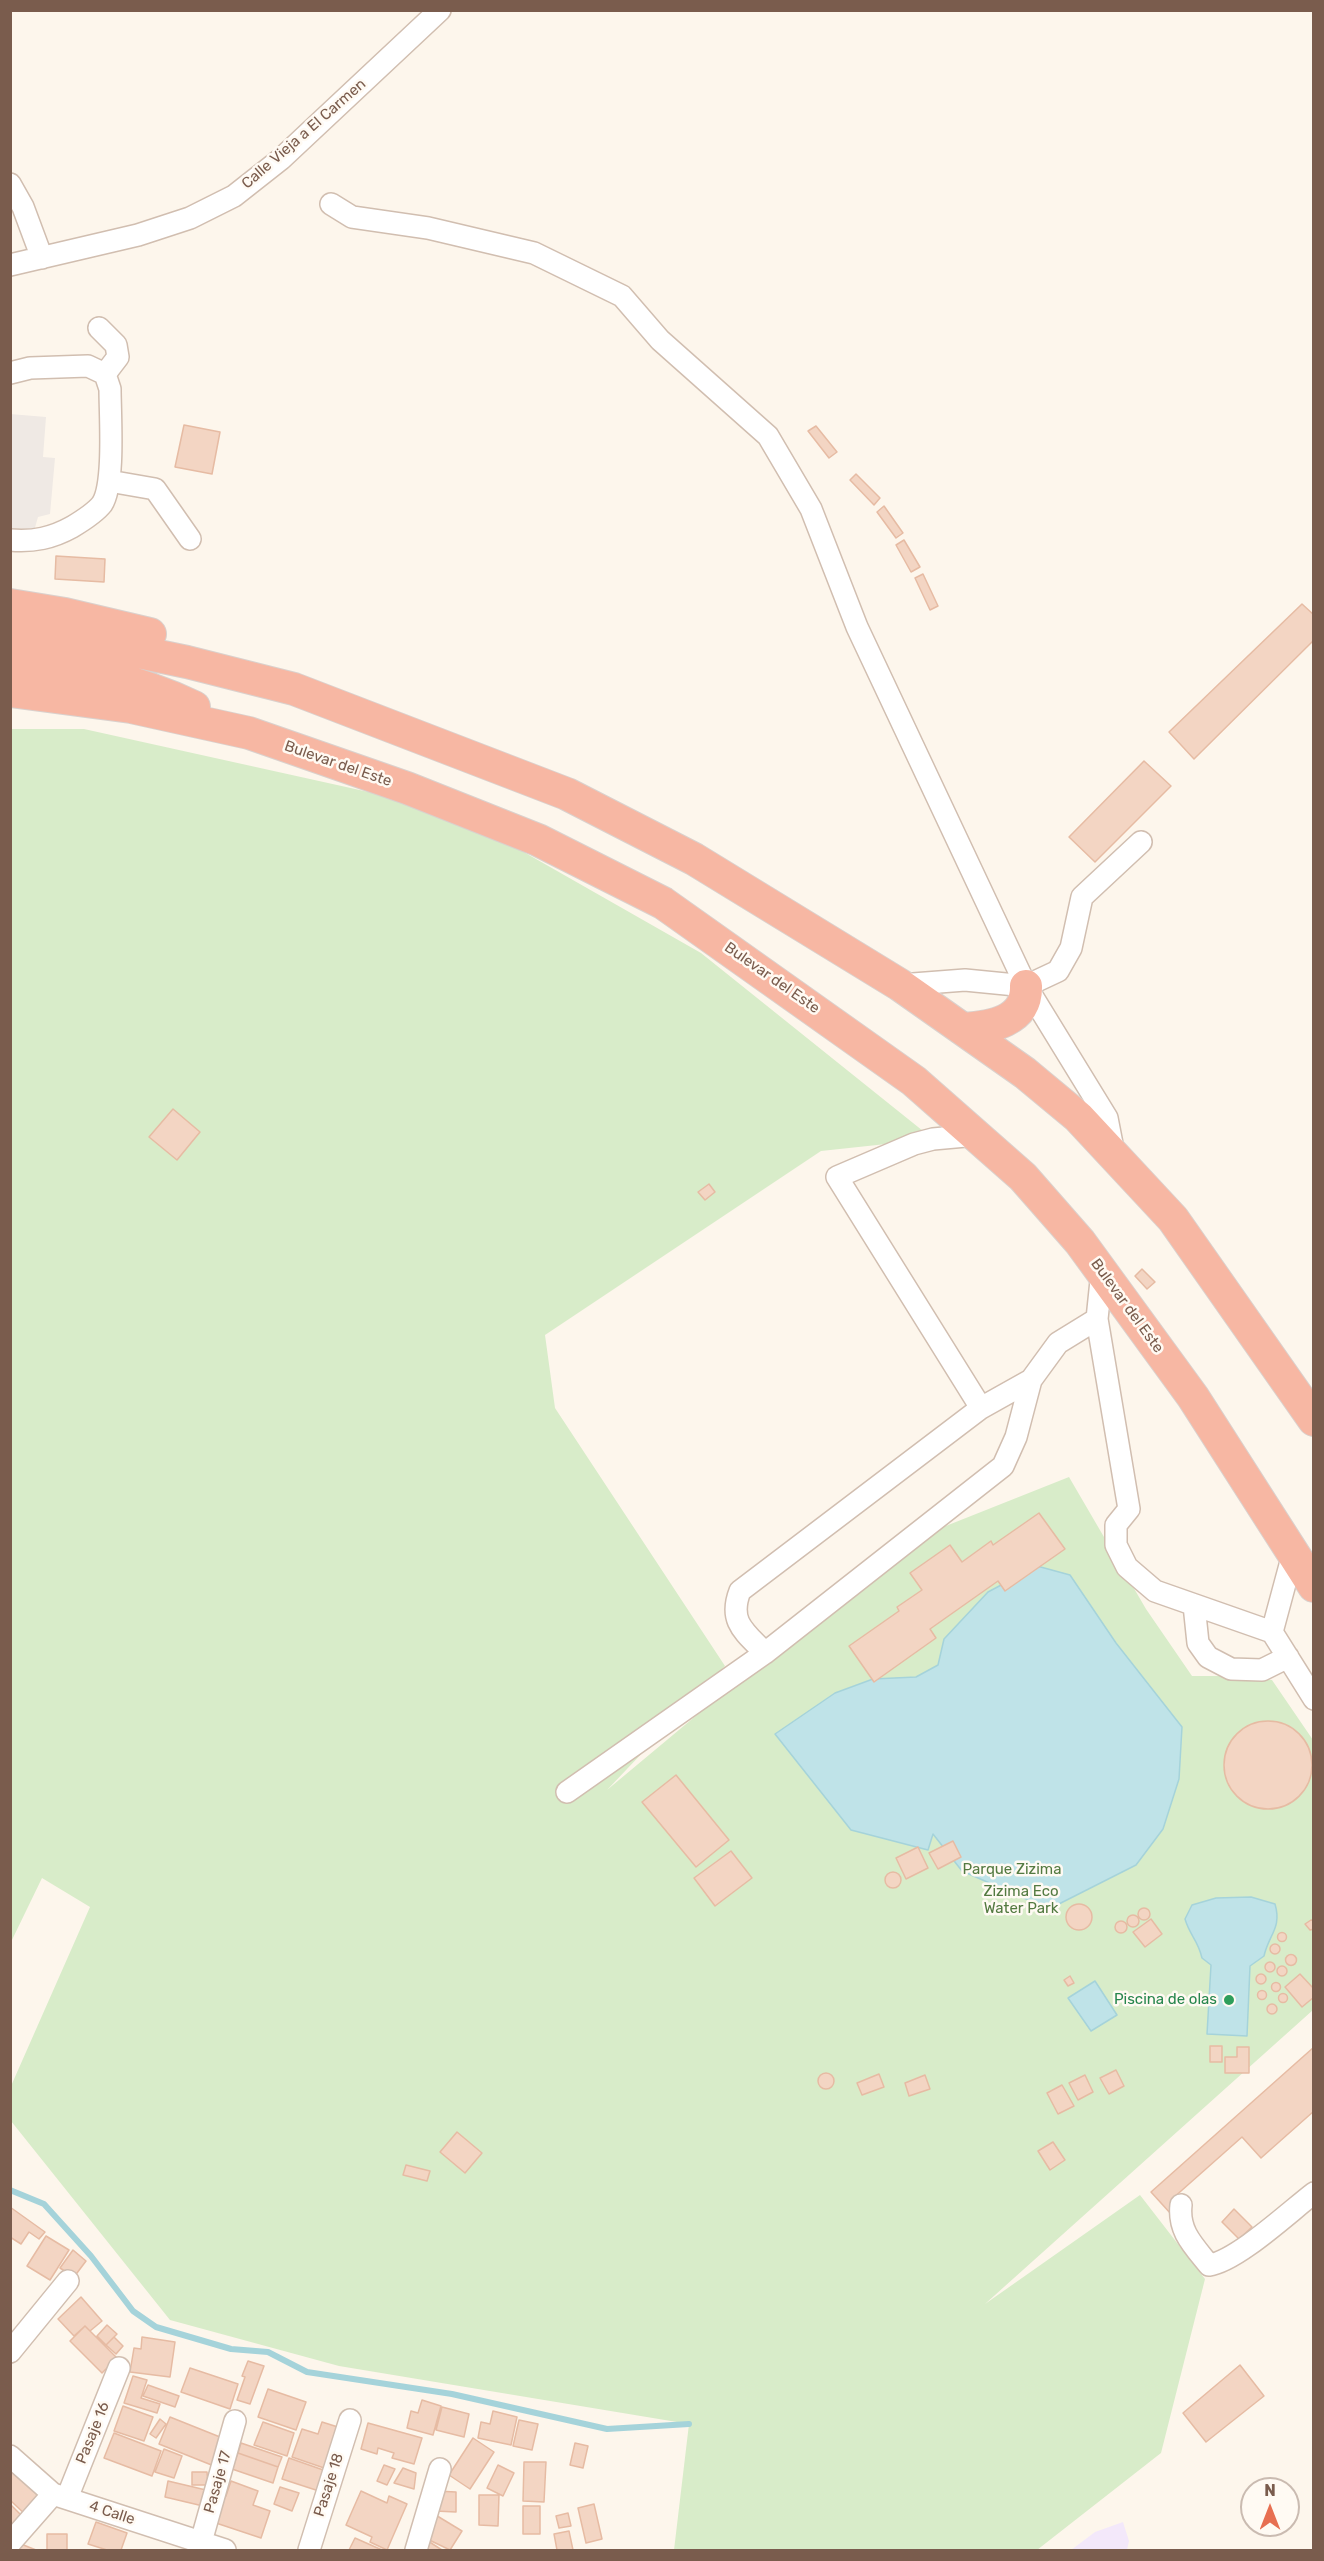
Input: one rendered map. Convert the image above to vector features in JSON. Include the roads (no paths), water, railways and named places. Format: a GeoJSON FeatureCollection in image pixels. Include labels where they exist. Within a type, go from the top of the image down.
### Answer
{"type":"FeatureCollection","features":[{"type":"Feature","properties":{"kind":"highway"},"geometry":{"type":"LineString","coordinates":[[10,605],[75,616],[150,634],[236,664],[294,689],[567,794],[694,859],[900,985],[1025,1073],[1078,1117],[1173,1219],[1312,1417]]}},
{"type":"Feature","properties":{"kind":"highway"},"geometry":{"type":"LineString","coordinates":[[10,632],[110,646],[187,662],[294,689]]}},
{"type":"Feature","properties":{"kind":"highway"},"geometry":{"type":"LineString","coordinates":[[10,660],[84,669],[120,678],[153,689],[249,733]]}},
{"type":"Feature","properties":{"kind":"highway","name":"Bulevar del Este"},"geometry":{"type":"LineString","coordinates":[[10,692],[131,707],[249,733],[407,788],[538,840],[663,903],[914,1081],[1023,1177],[1102,1271],[1193,1397],[1314,1586]]}},
{"type":"Feature","properties":{"kind":"highway"},"geometry":{"type":"LineString","coordinates":[[963,1029],[1002,1023],[1022,1007],[1026,996],[1026,986]]}},
{"type":"Feature","properties":{"kind":"street","name":"Calle Vieja a El Carmen"},"geometry":{"type":"LineString","coordinates":[[10,265],[138,235],[190,218],[234,196],[280,159],[440,10]]}},
{"type":"Feature","properties":{"kind":"street"},"geometry":{"type":"LineString","coordinates":[[10,184],[23,207],[42,258]]}},
{"type":"Feature","properties":{"kind":"street"},"geometry":{"type":"LineString","coordinates":[[331,204],[352,217],[428,228],[534,253],[622,296],[660,340],[768,436],[811,509],[857,627],[1026,986],[1107,1118],[1114,1155]]}},
{"type":"Feature","properties":{"kind":"street"},"geometry":{"type":"LineString","coordinates":[[99,328],[116,345],[118,357],[105,374]]}},
{"type":"Feature","properties":{"kind":"street"},"geometry":{"type":"LineString","coordinates":[[10,373],[30,368],[88,366],[105,374],[110,389],[109,481],[102,504],[59,535],[31,542],[10,540]]}},
{"type":"Feature","properties":{"kind":"street"},"geometry":{"type":"LineString","coordinates":[[109,481],[155,489],[190,538]]}},
{"type":"Feature","properties":{"kind":"street"},"geometry":{"type":"LineString","coordinates":[[900,985],[965,980],[1026,986],[1058,971],[1071,948],[1082,897],[1140,842]]}},
{"type":"Feature","properties":{"kind":"street"},"geometry":{"type":"LineString","coordinates":[[977,1135],[933,1139],[914,1144],[837,1177],[981,1408]]}},
{"type":"Feature","properties":{"kind":"street"},"geometry":{"type":"LineString","coordinates":[[1102,1271],[1097,1319],[1129,1509],[1116,1525],[1116,1545],[1127,1567],[1155,1591],[1272,1632],[1314,1699]]}},
{"type":"Feature","properties":{"kind":"street"},"geometry":{"type":"LineString","coordinates":[[567,1792],[765,1653],[1003,1466],[1016,1437],[1031,1380],[1058,1342],[1097,1319]]}},
{"type":"Feature","properties":{"kind":"street"},"geometry":{"type":"LineString","coordinates":[[765,1653],[736,1623],[735,1604],[740,1591],[981,1408],[1031,1380]]}},
{"type":"Feature","properties":{"kind":"street"},"geometry":{"type":"LineString","coordinates":[[1272,1632],[1293,1554]]}},
{"type":"Feature","properties":{"kind":"street"},"geometry":{"type":"LineString","coordinates":[[1194,1605],[1198,1643],[1208,1657],[1232,1669],[1262,1670],[1288,1657]]}},
{"type":"Feature","properties":{"kind":"street"},"geometry":{"type":"LineString","coordinates":[[1181,2205],[1180,2217],[1183,2232],[1209,2265],[1221,2263],[1236,2254],[1314,2193]]}},
{"type":"Feature","properties":{"kind":"street"},"geometry":{"type":"LineString","coordinates":[[10,2352],[68,2281]]}},
{"type":"Feature","properties":{"kind":"street","name":"Pasaje 16"},"geometry":{"type":"LineString","coordinates":[[10,2543],[60,2496],[119,2368]]}},
{"type":"Feature","properties":{"kind":"street","name":"Pasaje 18"},"geometry":{"type":"LineString","coordinates":[[309,2550],[350,2420]]}},
{"type":"Feature","properties":{"kind":"street","name":"Pasaje 17"},"geometry":{"type":"LineString","coordinates":[[201,2542],[235,2421]]}},
{"type":"Feature","properties":{"kind":"street","name":"4 Calle"},"geometry":{"type":"LineString","coordinates":[[10,2456],[60,2496],[225,2550]]}},
{"type":"Feature","properties":{"kind":"street"},"geometry":{"type":"LineString","coordinates":[[416,2550],[440,2469]]}},
{"type":"Feature","properties":{"kind":"water"},"geometry":{"type":"Polygon","coordinates":[[[1037,1566],[1070,1575],[1116,1643],[1182,1727],[1179,1779],[1163,1829],[1136,1865],[1049,1909],[962,1871],[933,1834],[928,1850],[851,1830],[775,1734],[835,1693],[873,1679],[916,1677],[938,1665],[944,1639],[988,1592],[1037,1566]]]}},
{"type":"Feature","properties":{"kind":"water","name":"Piscina de olas"},"geometry":{"type":"Polygon","coordinates":[[[1251,1897],[1275,1904],[1277,1919],[1264,1956],[1250,1966],[1247,2036],[1207,2034],[1211,1965],[1202,1958],[1185,1919],[1192,1905],[1216,1898],[1251,1897]]]}},
{"type":"Feature","properties":{"kind":"water"},"geometry":{"type":"Polygon","coordinates":[[[1095,1981],[1117,2015],[1091,2031],[1068,1998],[1095,1981]]]}},
{"type":"Feature","properties":{"kind":"waterway"},"geometry":{"type":"LineString","coordinates":[[10,2190],[44,2204],[91,2256],[133,2311],[156,2327],[231,2349],[268,2352],[307,2372],[452,2394],[607,2429],[689,2424]]}},
{"type":"Feature","properties":{"kind":"place","name":"Piscina de olas"},"geometry":{"type":"Point","coordinates":[1229,2000]}},
{"type":"Feature","properties":{"kind":"park label","name":"Parque Zizima"},"geometry":{"type":"Point","coordinates":[1012,1870]}},
{"type":"Feature","properties":{"kind":"park label","name":"Zizima Eco Water Park"},"geometry":{"type":"Point","coordinates":[1021,1900]}}]}
